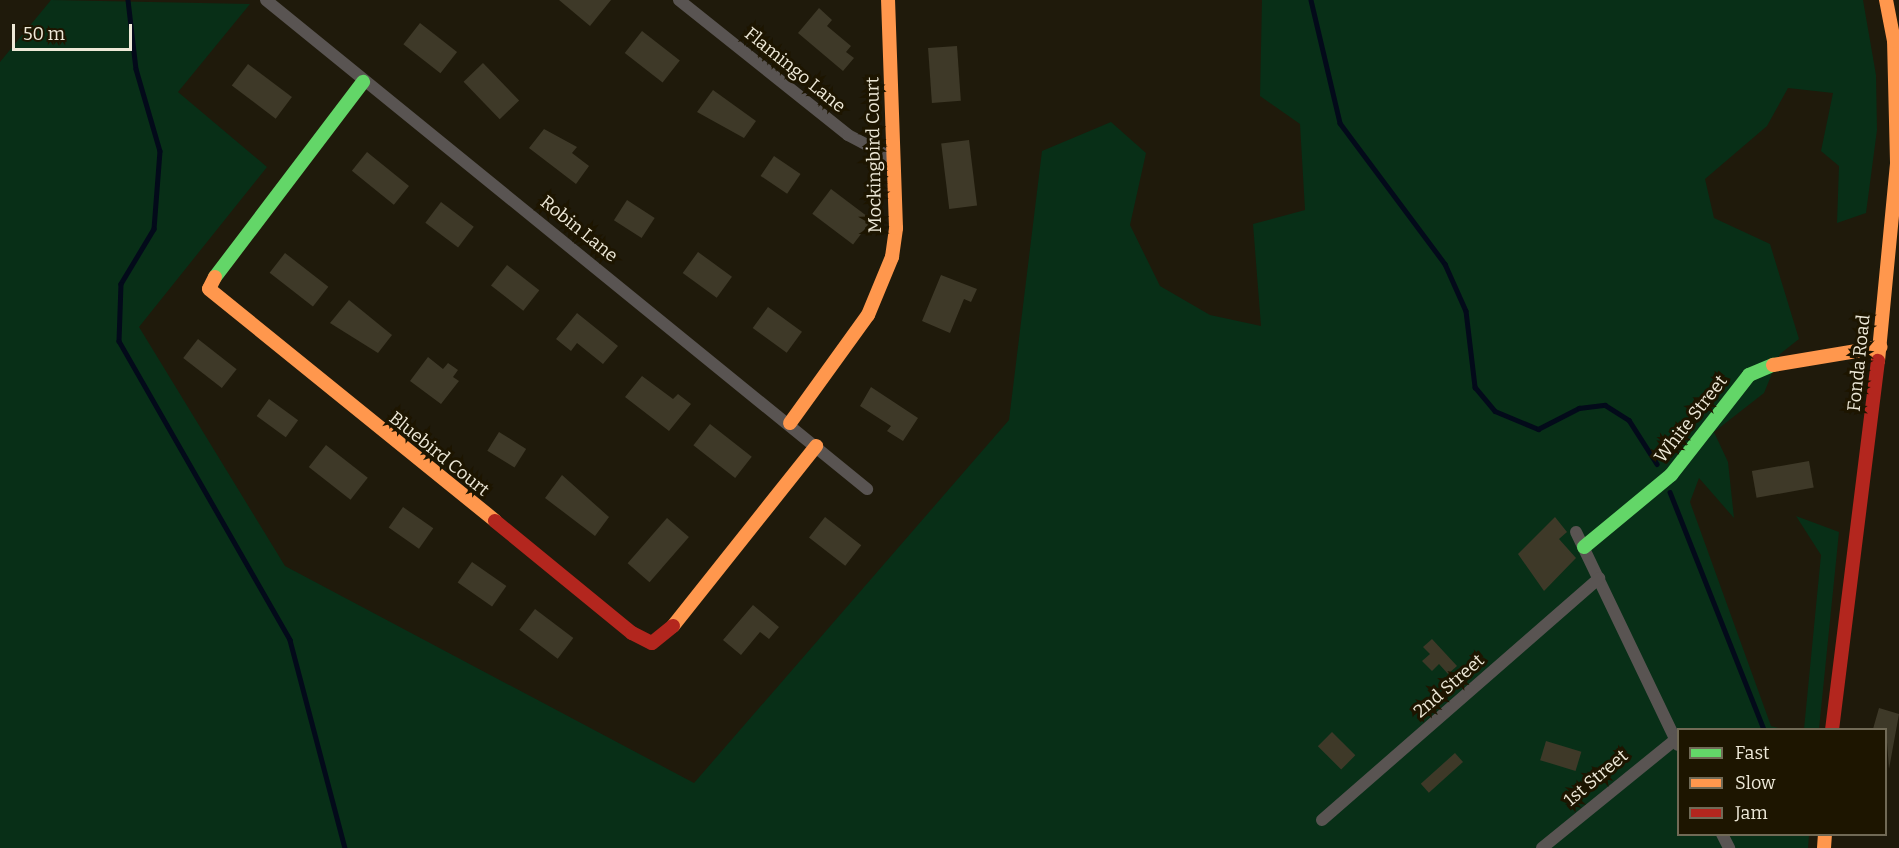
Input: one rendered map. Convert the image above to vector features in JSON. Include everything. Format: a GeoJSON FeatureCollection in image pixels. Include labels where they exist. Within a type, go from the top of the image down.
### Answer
{"type":"FeatureCollection","features":[{"type":"Feature","properties":{"kind":"street","name":"Robin Lane"},"geometry":{"type":"LineString","coordinates":[[266,0],[363,82],[790,423],[867,489]]}},
{"type":"Feature","properties":{"kind":"street","name":"Flamingo Lane"},"geometry":{"type":"LineString","coordinates":[[679,0],[848,135],[894,159]]}},
{"type":"Feature","properties":{"kind":"street","name":"Mockingbird Court"},"geometry":{"type":"LineString","coordinates":[[790,423],[868,315],[892,257],[894,159],[888,0]]}},
{"type":"Feature","properties":{"kind":"street","name":"Fonda Road"},"geometry":{"type":"LineString","coordinates":[[1832,728],[1880,347],[1898,105],[1886,0]]}},
{"type":"Feature","properties":{"kind":"street","name":"Bluebird Court"},"geometry":{"type":"LineString","coordinates":[[363,82],[224,262],[209,290],[614,619],[642,638],[658,640],[816,446]]}},
{"type":"Feature","properties":{"kind":"street","name":"White Street"},"geometry":{"type":"LineString","coordinates":[[1584,548],[1671,475],[1749,375],[1775,364],[1880,347]]}},
{"type":"Feature","properties":{"kind":"street"},"geometry":{"type":"LineString","coordinates":[[1576,532],[1677,742]]}},
{"type":"Feature","properties":{"kind":"street","name":"2nd Street"},"geometry":{"type":"LineString","coordinates":[[1322,820],[1599,578]]}},
{"type":"Feature","properties":{"kind":"street","name":"1st Street"},"geometry":{"type":"LineString","coordinates":[[1542,848],[1677,742]]}},
{"type":"Feature","properties":{"kind":"green space"},"geometry":{"type":"Polygon","coordinates":[[[51,0],[250,4],[178,92],[267,167],[139,327],[285,566],[694,783],[1009,420],[1042,151],[1111,122],[1146,153],[1130,225],[1160,286],[1210,315],[1261,326],[1253,224],[1305,210],[1300,124],[1260,96],[1262,0],[1863,0],[1876,75],[1877,130],[1866,213],[1837,223],[1839,166],[1821,151],[1833,93],[1788,88],[1767,126],[1705,179],[1714,218],[1770,244],[1799,339],[1780,354],[1764,393],[1714,432],[1728,462],[1734,518],[1699,478],[1690,502],[1771,726],[1778,728],[1677,728],[1677,836],[1809,836],[1808,848],[0,848],[0,62],[51,0]]]}},
{"type":"Feature","properties":{"kind":"green space"},"geometry":{"type":"Polygon","coordinates":[[[1796,516],[1839,532],[1819,728],[1804,728],[1821,555],[1796,516]]]}},
{"type":"Feature","properties":{"kind":"building"},"geometry":{"type":"Polygon","coordinates":[[[559,0],[611,0],[590,26],[559,0]]]}},
{"type":"Feature","properties":{"kind":"building"},"geometry":{"type":"Polygon","coordinates":[[[819,8],[832,20],[827,26],[851,46],[846,52],[854,58],[843,71],[798,33],[819,8]]]}},
{"type":"Feature","properties":{"kind":"building"},"geometry":{"type":"Polygon","coordinates":[[[420,23],[457,52],[440,73],[403,44],[420,23]]]}},
{"type":"Feature","properties":{"kind":"building"},"geometry":{"type":"Polygon","coordinates":[[[642,31],[680,61],[663,83],[625,53],[642,31]]]}},
{"type":"Feature","properties":{"kind":"building"},"geometry":{"type":"Polygon","coordinates":[[[957,46],[961,101],[932,103],[928,48],[957,46]]]}},
{"type":"Feature","properties":{"kind":"building"},"geometry":{"type":"Polygon","coordinates":[[[483,63],[519,100],[500,119],[464,82],[483,63]]]}},
{"type":"Feature","properties":{"kind":"building"},"geometry":{"type":"Polygon","coordinates":[[[248,64],[292,97],[276,119],[232,86],[248,64]]]}},
{"type":"Feature","properties":{"kind":"building"},"geometry":{"type":"Polygon","coordinates":[[[713,90],[756,121],[744,138],[697,112],[713,90]]]}},
{"type":"Feature","properties":{"kind":"building"},"geometry":{"type":"Polygon","coordinates":[[[544,129],[577,147],[572,153],[589,166],[576,184],[529,148],[544,129]]]}},
{"type":"Feature","properties":{"kind":"building"},"geometry":{"type":"Polygon","coordinates":[[[969,140],[977,206],[949,209],[941,143],[969,140]]]}},
{"type":"Feature","properties":{"kind":"building"},"geometry":{"type":"Polygon","coordinates":[[[367,152],[409,186],[394,205],[352,171],[367,152]]]}},
{"type":"Feature","properties":{"kind":"building"},"geometry":{"type":"Polygon","coordinates":[[[774,156],[801,174],[787,194],[761,176],[774,156]]]}},
{"type":"Feature","properties":{"kind":"building"},"geometry":{"type":"Polygon","coordinates":[[[831,189],[872,220],[853,244],[812,214],[831,189]]]}},
{"type":"Feature","properties":{"kind":"building"},"geometry":{"type":"Polygon","coordinates":[[[627,200],[655,218],[642,238],[614,220],[627,200]]]}},
{"type":"Feature","properties":{"kind":"building"},"geometry":{"type":"Polygon","coordinates":[[[441,202],[474,227],[458,247],[425,223],[441,202]]]}},
{"type":"Feature","properties":{"kind":"building"},"geometry":{"type":"Polygon","coordinates":[[[698,252],[732,277],[717,298],[683,273],[698,252]]]}},
{"type":"Feature","properties":{"kind":"building"},"geometry":{"type":"Polygon","coordinates":[[[285,253],[328,287],[313,307],[270,273],[285,253]]]}},
{"type":"Feature","properties":{"kind":"building"},"geometry":{"type":"Polygon","coordinates":[[[507,265],[539,290],[523,311],[491,285],[507,265]]]}},
{"type":"Feature","properties":{"kind":"building"},"geometry":{"type":"Polygon","coordinates":[[[941,275],[977,289],[971,302],[964,299],[950,333],[922,321],[941,275]]]}},
{"type":"Feature","properties":{"kind":"building"},"geometry":{"type":"Polygon","coordinates":[[[349,300],[392,335],[378,353],[330,323],[349,300]]]}},
{"type":"Feature","properties":{"kind":"building"},"geometry":{"type":"Polygon","coordinates":[[[768,307],[802,332],[787,353],[753,328],[768,307]]]}},
{"type":"Feature","properties":{"kind":"building"},"geometry":{"type":"Polygon","coordinates":[[[577,313],[618,346],[603,364],[577,343],[571,351],[556,339],[577,313]]]}},
{"type":"Feature","properties":{"kind":"building"},"geometry":{"type":"Polygon","coordinates":[[[198,339],[237,369],[222,388],[183,358],[198,339]]]}},
{"type":"Feature","properties":{"kind":"building"},"geometry":{"type":"Polygon","coordinates":[[[428,357],[443,369],[448,363],[458,370],[453,377],[459,381],[441,404],[410,381],[428,357]]]}},
{"type":"Feature","properties":{"kind":"building"},"geometry":{"type":"Polygon","coordinates":[[[642,376],[673,399],[678,394],[691,404],[669,431],[625,397],[642,376]]]}},
{"type":"Feature","properties":{"kind":"building"},"geometry":{"type":"Polygon","coordinates":[[[871,387],[918,418],[903,441],[887,431],[891,426],[860,406],[871,387]]]}},
{"type":"Feature","properties":{"kind":"building"},"geometry":{"type":"Polygon","coordinates":[[[269,399],[298,420],[286,437],[257,416],[269,399]]]}},
{"type":"Feature","properties":{"kind":"building"},"geometry":{"type":"Polygon","coordinates":[[[710,424],[752,457],[735,478],[693,445],[710,424]]]}},
{"type":"Feature","properties":{"kind":"building"},"geometry":{"type":"Polygon","coordinates":[[[499,432],[526,449],[514,468],[487,451],[499,432]]]}},
{"type":"Feature","properties":{"kind":"building"},"geometry":{"type":"Polygon","coordinates":[[[326,445],[368,478],[351,500],[309,467],[326,445]]]}},
{"type":"Feature","properties":{"kind":"building"},"geometry":{"type":"Polygon","coordinates":[[[1809,461],[1814,488],[1757,498],[1752,471],[1809,461]]]}},
{"type":"Feature","properties":{"kind":"building"},"geometry":{"type":"Polygon","coordinates":[[[562,475],[609,517],[595,536],[545,498],[562,475]]]}},
{"type":"Feature","properties":{"kind":"building"},"geometry":{"type":"Polygon","coordinates":[[[403,507],[433,528],[419,549],[389,527],[403,507]]]}},
{"type":"Feature","properties":{"kind":"building"},"geometry":{"type":"Polygon","coordinates":[[[825,517],[861,545],[845,566],[809,537],[825,517]]]}},
{"type":"Feature","properties":{"kind":"building"},"geometry":{"type":"Polygon","coordinates":[[[1555,517],[1567,532],[1559,539],[1576,558],[1544,591],[1518,554],[1555,517]]]}},
{"type":"Feature","properties":{"kind":"building"},"geometry":{"type":"Polygon","coordinates":[[[667,518],[689,537],[650,582],[628,563],[667,518]]]}},
{"type":"Feature","properties":{"kind":"building"},"geometry":{"type":"Polygon","coordinates":[[[472,562],[506,586],[492,607],[458,582],[472,562]]]}},
{"type":"Feature","properties":{"kind":"building"},"geometry":{"type":"Polygon","coordinates":[[[753,605],[779,627],[769,639],[760,632],[741,655],[723,640],[753,605]]]}},
{"type":"Feature","properties":{"kind":"building"},"geometry":{"type":"Polygon","coordinates":[[[535,609],[573,638],[558,659],[519,630],[535,609]]]}},
{"type":"Feature","properties":{"kind":"building"},"geometry":{"type":"Polygon","coordinates":[[[1432,639],[1457,666],[1448,674],[1439,664],[1432,671],[1422,661],[1430,654],[1423,647],[1432,639]]]}},
{"type":"Feature","properties":{"kind":"building"},"geometry":{"type":"Polygon","coordinates":[[[1879,708],[1899,714],[1889,769],[1887,728],[1873,728],[1879,708]]]}},
{"type":"Feature","properties":{"kind":"building"},"geometry":{"type":"Polygon","coordinates":[[[1332,732],[1355,755],[1341,769],[1318,746],[1332,732]]]}},
{"type":"Feature","properties":{"kind":"building"},"geometry":{"type":"Polygon","coordinates":[[[1546,741],[1581,752],[1576,771],[1540,760],[1546,741]]]}},
{"type":"Feature","properties":{"kind":"building"},"geometry":{"type":"Polygon","coordinates":[[[1455,753],[1463,762],[1429,793],[1421,784],[1455,753]]]}},
{"type":"Feature","properties":{"kind":"waterway"},"geometry":{"type":"LineString","coordinates":[[128,0],[136,69],[160,151],[154,229],[121,284],[119,341],[290,640],[345,848]]}},
{"type":"Feature","properties":{"kind":"waterway"},"geometry":{"type":"LineString","coordinates":[[1311,0],[1340,123],[1445,264],[1466,311],[1475,387],[1495,411],[1538,429],[1579,408],[1605,405],[1629,420],[1657,464]]}},
{"type":"Feature","properties":{"kind":"waterway"},"geometry":{"type":"LineString","coordinates":[[1670,492],[1763,728]]}},
{"type":"Feature","properties":{"kind":"traffic: fast"},"geometry":{"type":"LineString","coordinates":[[215,277],[363,82]]}},
{"type":"Feature","properties":{"kind":"traffic: fast"},"geometry":{"type":"LineString","coordinates":[[1584,547],[1671,475],[1749,375],[1773,365]]}},
{"type":"Feature","properties":{"kind":"traffic: slow"},"geometry":{"type":"LineString","coordinates":[[790,423],[868,315],[892,257],[896,228],[888,0]]}},
{"type":"Feature","properties":{"kind":"traffic: slow"},"geometry":{"type":"LineString","coordinates":[[1878,361],[1897,162],[1894,41],[1886,0]]}},
{"type":"Feature","properties":{"kind":"traffic: slow"},"geometry":{"type":"LineString","coordinates":[[215,277],[209,289],[495,521]]}},
{"type":"Feature","properties":{"kind":"traffic: slow"},"geometry":{"type":"LineString","coordinates":[[1773,365],[1880,347]]}},
{"type":"Feature","properties":{"kind":"traffic: slow"},"geometry":{"type":"LineString","coordinates":[[673,626],[816,446]]}},
{"type":"Feature","properties":{"kind":"traffic: slow"},"geometry":{"type":"LineString","coordinates":[[1824,848],[1825,836]]}},
{"type":"Feature","properties":{"kind":"traffic: jam"},"geometry":{"type":"LineString","coordinates":[[1832,728],[1878,361]]}},
{"type":"Feature","properties":{"kind":"traffic: jam"},"geometry":{"type":"LineString","coordinates":[[495,521],[632,633],[652,643],[673,626]]}}]}
